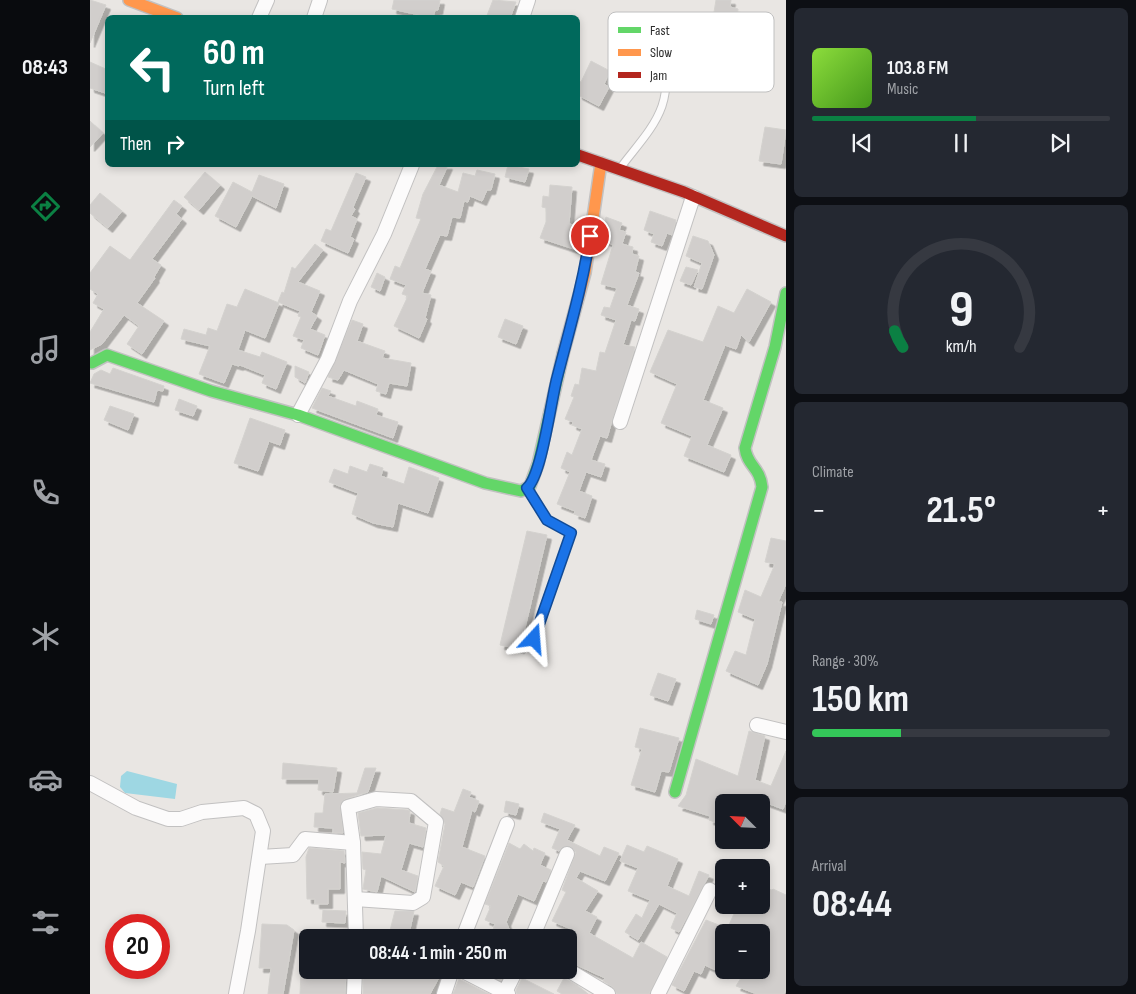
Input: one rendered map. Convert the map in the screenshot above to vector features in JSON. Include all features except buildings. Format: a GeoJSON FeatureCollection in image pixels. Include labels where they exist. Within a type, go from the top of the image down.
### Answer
{"type":"FeatureCollection","features":[{"type":"Feature","properties":{"kind":"street"},"geometry":{"type":"LineString","coordinates":[[129,0],[169,15]]}},
{"type":"Feature","properties":{"kind":"street"},"geometry":{"type":"LineString","coordinates":[[260,15],[267,0]]}},
{"type":"Feature","properties":{"kind":"street"},"geometry":{"type":"LineString","coordinates":[[315,15],[320,0]]}},
{"type":"Feature","properties":{"kind":"street"},"geometry":{"type":"LineString","coordinates":[[523,15],[528,0]]}},
{"type":"Feature","properties":{"kind":"street"},"geometry":{"type":"LineString","coordinates":[[580,156],[755,220],[786,236]]}},
{"type":"Feature","properties":{"kind":"street"},"geometry":{"type":"LineString","coordinates":[[92,363],[100,357],[108,355],[122,359],[212,391],[298,415],[485,483],[522,491],[527,488],[538,464],[556,380],[585,273],[601,163]]}},
{"type":"Feature","properties":{"kind":"street"},"geometry":{"type":"LineString","coordinates":[[298,415],[328,359],[350,300],[384,234],[411,167]]}},
{"type":"Feature","properties":{"kind":"street"},"geometry":{"type":"LineString","coordinates":[[620,422],[693,197]]}},
{"type":"Feature","properties":{"kind":"street"},"geometry":{"type":"LineString","coordinates":[[675,792],[762,487],[761,475],[746,457],[745,448],[775,347],[786,293]]}},
{"type":"Feature","properties":{"kind":"street"},"geometry":{"type":"LineString","coordinates":[[757,725],[786,732]]}},
{"type":"Feature","properties":{"kind":"street"},"geometry":{"type":"LineString","coordinates":[[90,783],[136,808],[168,819],[181,819],[202,812],[244,808],[256,814],[263,831],[236,994]]}},
{"type":"Feature","properties":{"kind":"street"},"geometry":{"type":"LineString","coordinates":[[355,899],[413,903],[423,897],[436,822],[411,801],[376,799],[348,807],[353,843],[355,899],[357,929]]}},
{"type":"Feature","properties":{"kind":"street"},"geometry":{"type":"LineString","coordinates":[[466,929],[507,824]]}},
{"type":"Feature","properties":{"kind":"street"},"geometry":{"type":"LineString","coordinates":[[260,857],[293,855],[305,838],[353,843]]}},
{"type":"Feature","properties":{"kind":"street"},"geometry":{"type":"LineString","coordinates":[[536,929],[567,854]]}},
{"type":"Feature","properties":{"kind":"street"},"geometry":{"type":"LineString","coordinates":[[658,994],[710,890]]}},
{"type":"Feature","properties":{"kind":"street"},"geometry":{"type":"LineString","coordinates":[[577,975],[608,994]]}},
{"type":"Feature","properties":{"kind":"street"},"geometry":{"type":"LineString","coordinates":[[354,994],[355,979]]}},
{"type":"Feature","properties":{"kind":"street"},"geometry":{"type":"LineString","coordinates":[[444,994],[449,979]]}},
{"type":"Feature","properties":{"kind":"street"},"geometry":{"type":"LineString","coordinates":[[479,979],[506,993],[512,979]]}},
{"type":"Feature","properties":{"kind":"lane"},"geometry":{"type":"LineString","coordinates":[[619,169],[652,126],[663,105],[664,92]]}},
{"type":"Feature","properties":{"kind":"lane"},"geometry":{"type":"LineString","coordinates":[[527,488],[547,520],[571,533],[534,639]]}},
{"type":"Feature","properties":{"kind":"water"},"geometry":{"type":"Polygon","coordinates":[[[127,771],[177,784],[175,799],[125,793],[120,787],[121,776],[127,771]]]}},
{"type":"Feature","properties":{"kind":"traffic: fast"},"geometry":{"type":"LineString","coordinates":[[675,792],[762,487],[759,475],[748,459],[745,448],[775,347],[786,293]]}},
{"type":"Feature","properties":{"kind":"traffic: fast"},"geometry":{"type":"LineString","coordinates":[[92,363],[107,355],[211,391],[298,415],[485,483],[521,491],[530,486],[538,464],[563,354]]}},
{"type":"Feature","properties":{"kind":"traffic: slow"},"geometry":{"type":"LineString","coordinates":[[129,0],[169,15]]}},
{"type":"Feature","properties":{"kind":"traffic: slow"},"geometry":{"type":"LineString","coordinates":[[563,354],[585,273],[601,163]]}},
{"type":"Feature","properties":{"kind":"traffic: jam"},"geometry":{"type":"LineString","coordinates":[[580,156],[684,192],[786,236]]}},
{"type":"Feature","properties":{"kind":"route"},"geometry":{"type":"LineString","coordinates":[[534,639],[571,533],[547,520],[527,488],[530,486],[538,464],[556,380],[585,273],[590,236]]}}]}
